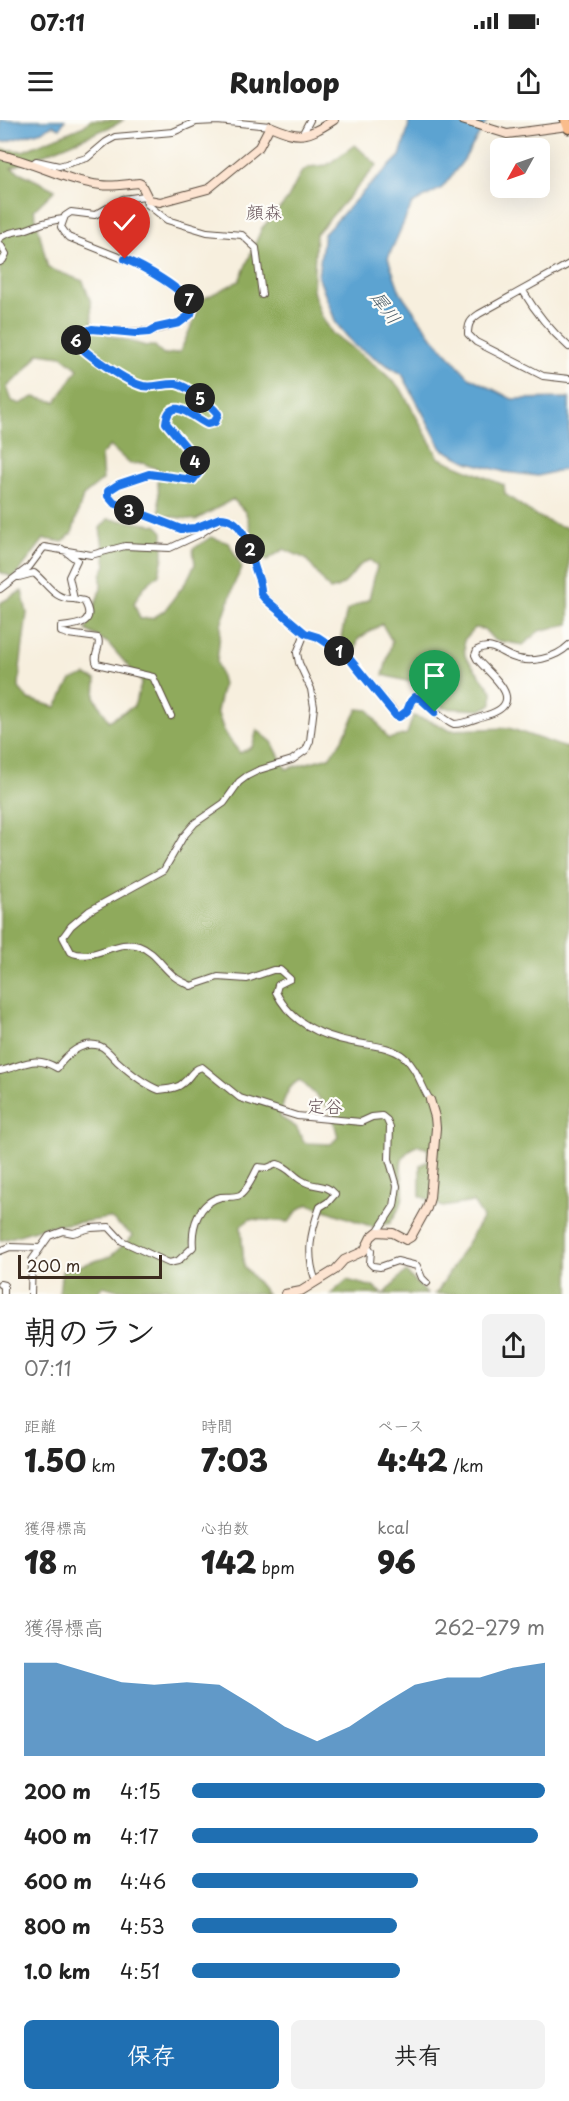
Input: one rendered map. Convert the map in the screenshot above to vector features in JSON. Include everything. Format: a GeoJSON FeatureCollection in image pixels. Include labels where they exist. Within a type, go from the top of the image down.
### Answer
{"type":"FeatureCollection","features":[{"type":"Feature","properties":{"kind":"street"},"geometry":{"type":"LineString","coordinates":[[301,136],[310,120]]}},
{"type":"Feature","properties":{"kind":"street"},"geometry":{"type":"LineString","coordinates":[[31,165],[36,161],[59,166],[87,158],[106,142],[123,136],[173,132],[196,122],[247,122],[270,126],[301,136],[321,129],[334,120]]}},
{"type":"Feature","properties":{"kind":"street"},"geometry":{"type":"LineString","coordinates":[[462,120],[507,135],[568,125]]}},
{"type":"Feature","properties":{"kind":"street"},"geometry":{"type":"LineString","coordinates":[[145,196],[149,200],[160,202],[208,189],[259,147],[270,126]]}},
{"type":"Feature","properties":{"kind":"street"},"geometry":{"type":"LineString","coordinates":[[0,156],[101,185],[139,183],[147,204],[167,220],[207,231],[243,235],[256,248],[262,295]]}},
{"type":"Feature","properties":{"kind":"street"},"geometry":{"type":"LineString","coordinates":[[145,196],[123,199],[95,214],[67,213],[61,227],[68,237],[141,266],[184,295],[193,306],[193,310],[187,319],[149,332],[92,329],[79,333],[75,338],[78,345],[101,363],[139,384],[183,386],[218,414],[215,422],[207,424],[179,408],[173,408],[169,412],[166,423],[192,456],[200,471],[193,480],[149,474],[115,486],[108,491],[108,496],[114,503],[181,529],[195,528],[220,518],[234,522],[244,534],[261,585],[261,594],[305,633],[318,637],[348,657],[399,717],[404,715],[413,698],[418,697],[454,724],[494,712],[504,704],[506,699],[504,688],[477,658],[475,655],[477,650],[486,646],[492,647],[514,658],[531,660],[549,657],[569,645]]}},
{"type":"Feature","properties":{"kind":"street"},"geometry":{"type":"LineString","coordinates":[[0,238],[5,234],[41,222],[63,219]]}},
{"type":"Feature","properties":{"kind":"street"},"geometry":{"type":"LineString","coordinates":[[0,244],[6,254],[0,262]]}},
{"type":"Feature","properties":{"kind":"street"},"geometry":{"type":"LineString","coordinates":[[569,264],[472,319],[468,326],[468,334],[476,342],[543,376],[569,379]]}},
{"type":"Feature","properties":{"kind":"street"},"geometry":{"type":"LineString","coordinates":[[523,291],[542,321],[569,347]]}},
{"type":"Feature","properties":{"kind":"street"},"geometry":{"type":"LineString","coordinates":[[1,588],[29,567],[44,546],[91,555],[125,546],[170,548],[200,534],[220,518]]}},
{"type":"Feature","properties":{"kind":"street"},"geometry":{"type":"LineString","coordinates":[[62,549],[77,560],[69,577],[74,599]]}},
{"type":"Feature","properties":{"kind":"street"},"geometry":{"type":"LineString","coordinates":[[1,588],[5,590],[21,576],[34,573],[55,595],[84,601],[88,608],[88,617],[80,625],[61,627],[61,632],[98,638],[100,643],[95,657],[97,664],[153,677],[171,716]]}},
{"type":"Feature","properties":{"kind":"street"},"geometry":{"type":"LineString","coordinates":[[305,633],[297,653],[299,663],[311,688],[314,707],[310,741],[306,750],[292,760],[248,776],[239,782],[224,803],[195,823],[183,837],[164,870],[89,911],[71,926],[63,937],[71,952],[82,956],[113,948],[139,946],[156,957],[174,976],[191,986],[218,977],[247,979],[273,970],[280,970],[290,979],[278,985],[276,992],[281,1003],[292,1016],[318,1032],[362,1044],[381,1046],[403,1056],[415,1070],[430,1100],[435,1117],[430,1198],[411,1237],[406,1240],[393,1233],[378,1232]]}},
{"type":"Feature","properties":{"kind":"street"},"geometry":{"type":"LineString","coordinates":[[0,1071],[38,1060],[57,1068],[63,1058],[72,1051],[92,1045],[101,1046],[136,1077],[159,1090],[179,1086],[193,1070],[202,1067],[240,1098],[288,1114],[361,1122],[382,1116],[390,1127],[389,1159],[397,1186],[394,1206],[364,1251],[344,1260],[335,1270],[301,1291],[285,1294]]}},
{"type":"Feature","properties":{"kind":"street"},"geometry":{"type":"LineString","coordinates":[[31,1294],[32,1260],[49,1236],[63,1231],[73,1233],[91,1228],[109,1227],[122,1241],[150,1252],[169,1263],[178,1261],[194,1246],[194,1227],[199,1212],[205,1205],[223,1197],[242,1194],[258,1167],[267,1168],[277,1164],[291,1171],[303,1181],[329,1187],[335,1194],[320,1207],[309,1243],[312,1271],[316,1282]]}},
{"type":"Feature","properties":{"kind":"street"},"geometry":{"type":"LineString","coordinates":[[367,1245],[371,1251],[370,1263],[373,1266],[380,1267],[397,1261],[417,1266],[422,1278],[427,1282]]}},
{"type":"Feature","properties":{"kind":"street"},"geometry":{"type":"LineString","coordinates":[[0,1251],[10,1247],[40,1248]]}},
{"type":"Feature","properties":{"kind":"street"},"geometry":{"type":"LineString","coordinates":[[0,1284],[4,1285],[3,1294]]}},
{"type":"Feature","properties":{"kind":"green space"},"geometry":{"type":"Polygon","coordinates":[[[90,120],[123,120],[11,168],[55,190],[34,210],[48,268],[83,281],[91,303],[92,322],[108,335],[146,346],[155,346],[163,355],[180,352],[203,299],[239,281],[262,228],[287,200],[301,173],[309,167],[327,165],[355,145],[377,165],[316,234],[313,291],[321,315],[332,333],[380,369],[401,389],[439,458],[504,485],[505,494],[528,510],[551,523],[569,528],[569,624],[539,631],[523,645],[494,640],[484,629],[475,628],[464,640],[465,656],[492,691],[492,704],[481,710],[443,708],[430,687],[383,675],[392,641],[382,624],[358,639],[355,654],[341,637],[347,610],[369,599],[377,566],[370,560],[364,562],[344,583],[330,590],[306,559],[284,549],[267,560],[257,552],[246,513],[233,499],[196,520],[160,515],[157,469],[143,463],[130,464],[110,446],[101,455],[103,480],[83,496],[72,533],[63,542],[44,539],[14,578],[0,572],[0,149],[23,151],[84,126],[90,120]],[[39,353],[25,371],[7,387],[12,401],[20,404],[34,397],[56,402],[78,369],[62,356],[39,353]]]}},
{"type":"Feature","properties":{"kind":"green space"},"geometry":{"type":"Polygon","coordinates":[[[108,519],[156,525],[163,532],[163,557],[159,574],[143,588],[134,603],[140,619],[153,618],[164,611],[186,582],[195,564],[193,549],[211,537],[229,543],[242,568],[221,625],[217,662],[223,684],[217,711],[225,734],[240,753],[252,747],[257,730],[272,742],[286,769],[329,757],[341,742],[358,709],[369,710],[388,739],[407,734],[413,716],[449,730],[509,728],[566,748],[569,746],[569,1294],[434,1294],[483,1217],[473,1202],[443,1207],[420,1196],[420,1165],[428,1161],[428,1149],[418,1145],[409,1151],[401,1163],[402,1201],[390,1223],[373,1227],[308,1204],[298,1210],[289,1222],[250,1219],[241,1226],[244,1266],[267,1294],[170,1294],[167,1288],[117,1290],[103,1286],[96,1294],[59,1293],[62,1271],[111,1256],[133,1236],[110,1218],[45,1227],[0,1241],[0,603],[22,591],[27,613],[19,688],[28,699],[56,707],[71,680],[86,675],[96,680],[95,698],[109,721],[134,706],[142,682],[108,643],[86,630],[101,588],[101,575],[106,565],[100,528],[108,519]],[[300,1080],[288,1091],[280,1117],[296,1127],[305,1143],[331,1144],[338,1137],[331,1110],[300,1080]]]}},
{"type":"Feature","properties":{"kind":"green space"},"geometry":{"type":"Polygon","coordinates":[[[406,1272],[427,1294],[384,1294],[406,1272]]]}},
{"type":"Feature","properties":{"kind":"green space"},"geometry":{"type":"Polygon","coordinates":[[[347,1280],[373,1287],[384,1294],[331,1294],[347,1280]]]}},
{"type":"Feature","properties":{"kind":"water"},"geometry":{"type":"Polygon","coordinates":[[[0,120],[65,120],[60,128],[53,125],[42,131],[4,142],[0,141],[0,120]]]}},
{"type":"Feature","properties":{"kind":"water","name":"犀川"},"geometry":{"type":"Polygon","coordinates":[[[409,120],[488,120],[463,161],[442,188],[412,204],[388,258],[400,292],[433,338],[469,377],[512,399],[569,398],[569,468],[538,476],[505,472],[468,462],[442,449],[402,374],[355,346],[336,323],[318,276],[324,234],[400,156],[409,120]]]}},
{"type":"Feature","properties":{"kind":"district","name":"顔森"},"geometry":{"type":"Point","coordinates":[264,213]}},
{"type":"Feature","properties":{"kind":"district","name":"定谷"},"geometry":{"type":"Point","coordinates":[325,1107]}},
{"type":"Feature","properties":{"kind":"route"},"geometry":{"type":"LineString","coordinates":[[125,259],[141,266],[189,299],[193,306],[191,314],[179,323],[156,328],[149,332],[85,330],[76,335],[76,342],[101,363],[139,384],[183,386],[212,407],[218,414],[218,418],[215,422],[207,424],[179,408],[173,408],[169,412],[166,423],[198,465],[200,471],[193,480],[184,481],[149,474],[110,488],[108,496],[114,503],[181,529],[195,528],[220,518],[234,522],[248,542],[261,585],[261,594],[265,599],[305,633],[318,637],[348,657],[396,716],[404,715],[415,697],[421,699],[435,712]]}}]}
